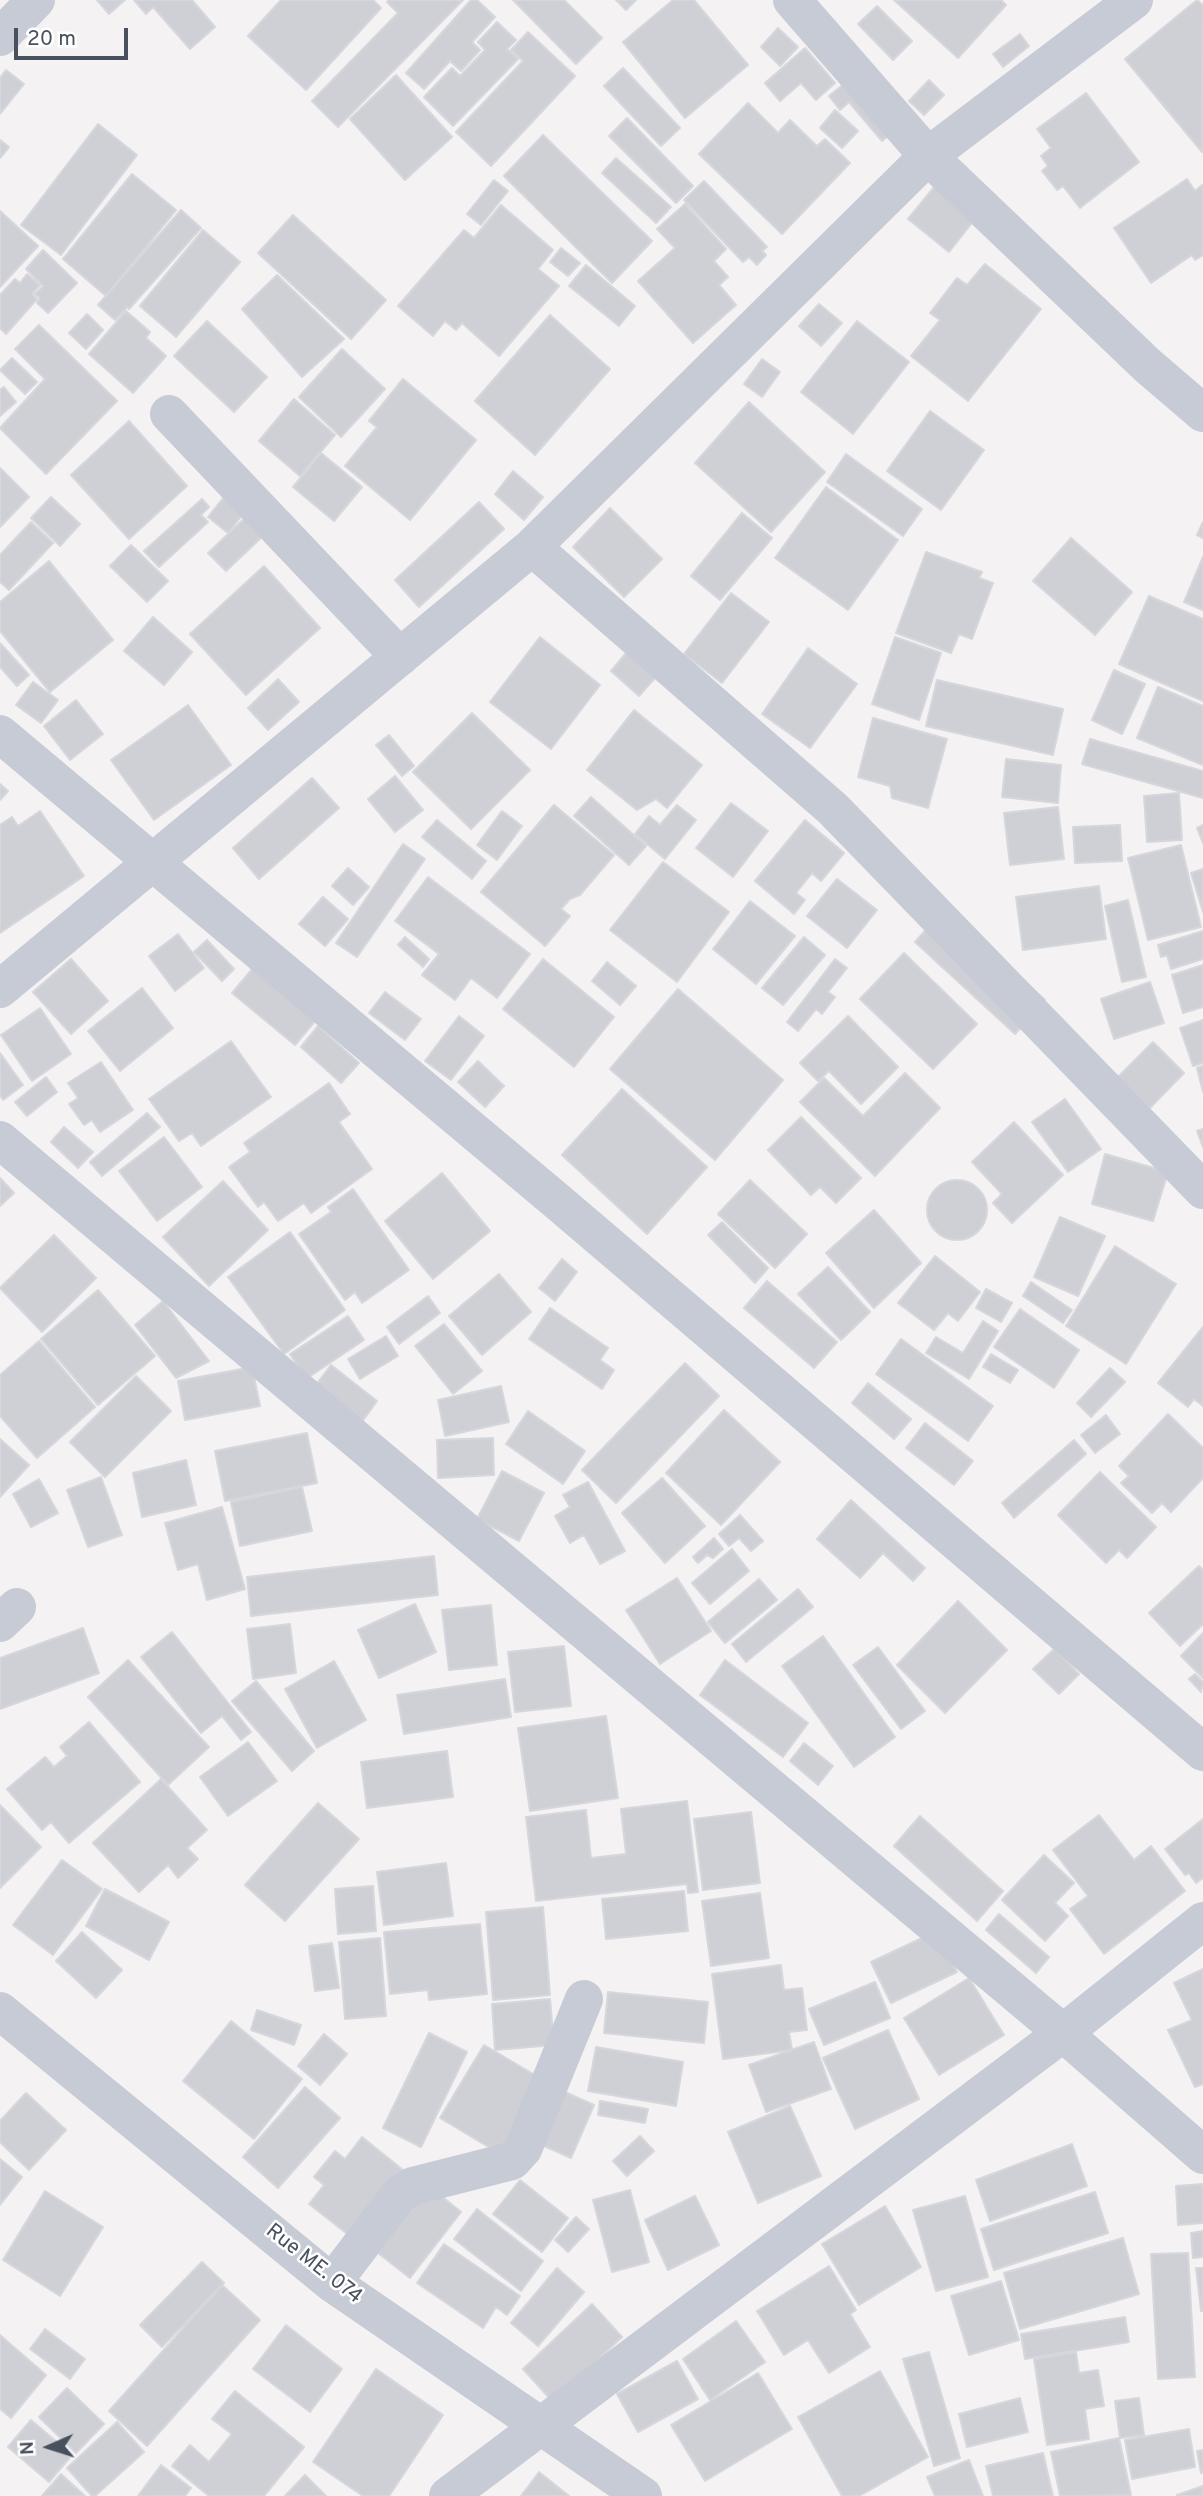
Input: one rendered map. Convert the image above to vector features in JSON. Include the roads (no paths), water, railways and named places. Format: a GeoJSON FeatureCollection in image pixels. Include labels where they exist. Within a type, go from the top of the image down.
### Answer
{"type":"FeatureCollection","features":[{"type":"Feature","properties":{"kind":"street"},"geometry":{"type":"LineString","coordinates":[[0,37],[36,0]]}},
{"type":"Feature","properties":{"kind":"street"},"geometry":{"type":"LineString","coordinates":[[792,0],[929,156],[1147,365],[1203,413]]}},
{"type":"Feature","properties":{"kind":"street"},"geometry":{"type":"LineString","coordinates":[[0,989],[533,547],[929,156],[1134,0]]}},
{"type":"Feature","properties":{"kind":"street"},"geometry":{"type":"LineString","coordinates":[[169,414],[400,657]]}},
{"type":"Feature","properties":{"kind":"street"},"geometry":{"type":"LineString","coordinates":[[533,547],[833,809],[1203,1190]]}},
{"type":"Feature","properties":{"kind":"street"},"geometry":{"type":"LineString","coordinates":[[0,734],[558,1202],[1203,1752]]}},
{"type":"Feature","properties":{"kind":"street"},"geometry":{"type":"LineString","coordinates":[[0,1140],[1063,2033],[1203,2155]]}},
{"type":"Feature","properties":{"kind":"street"},"geometry":{"type":"LineString","coordinates":[[448,2496],[1063,2033],[1203,1921]]}},
{"type":"Feature","properties":{"kind":"street"},"geometry":{"type":"LineString","coordinates":[[332,2283],[400,2194],[413,2186],[512,2161],[523,2149],[583,1999]]}},
{"type":"Feature","properties":{"kind":"street","name":"Rue ME. 074"},"geometry":{"type":"LineString","coordinates":[[0,2011],[332,2283],[643,2496]]}}]}
